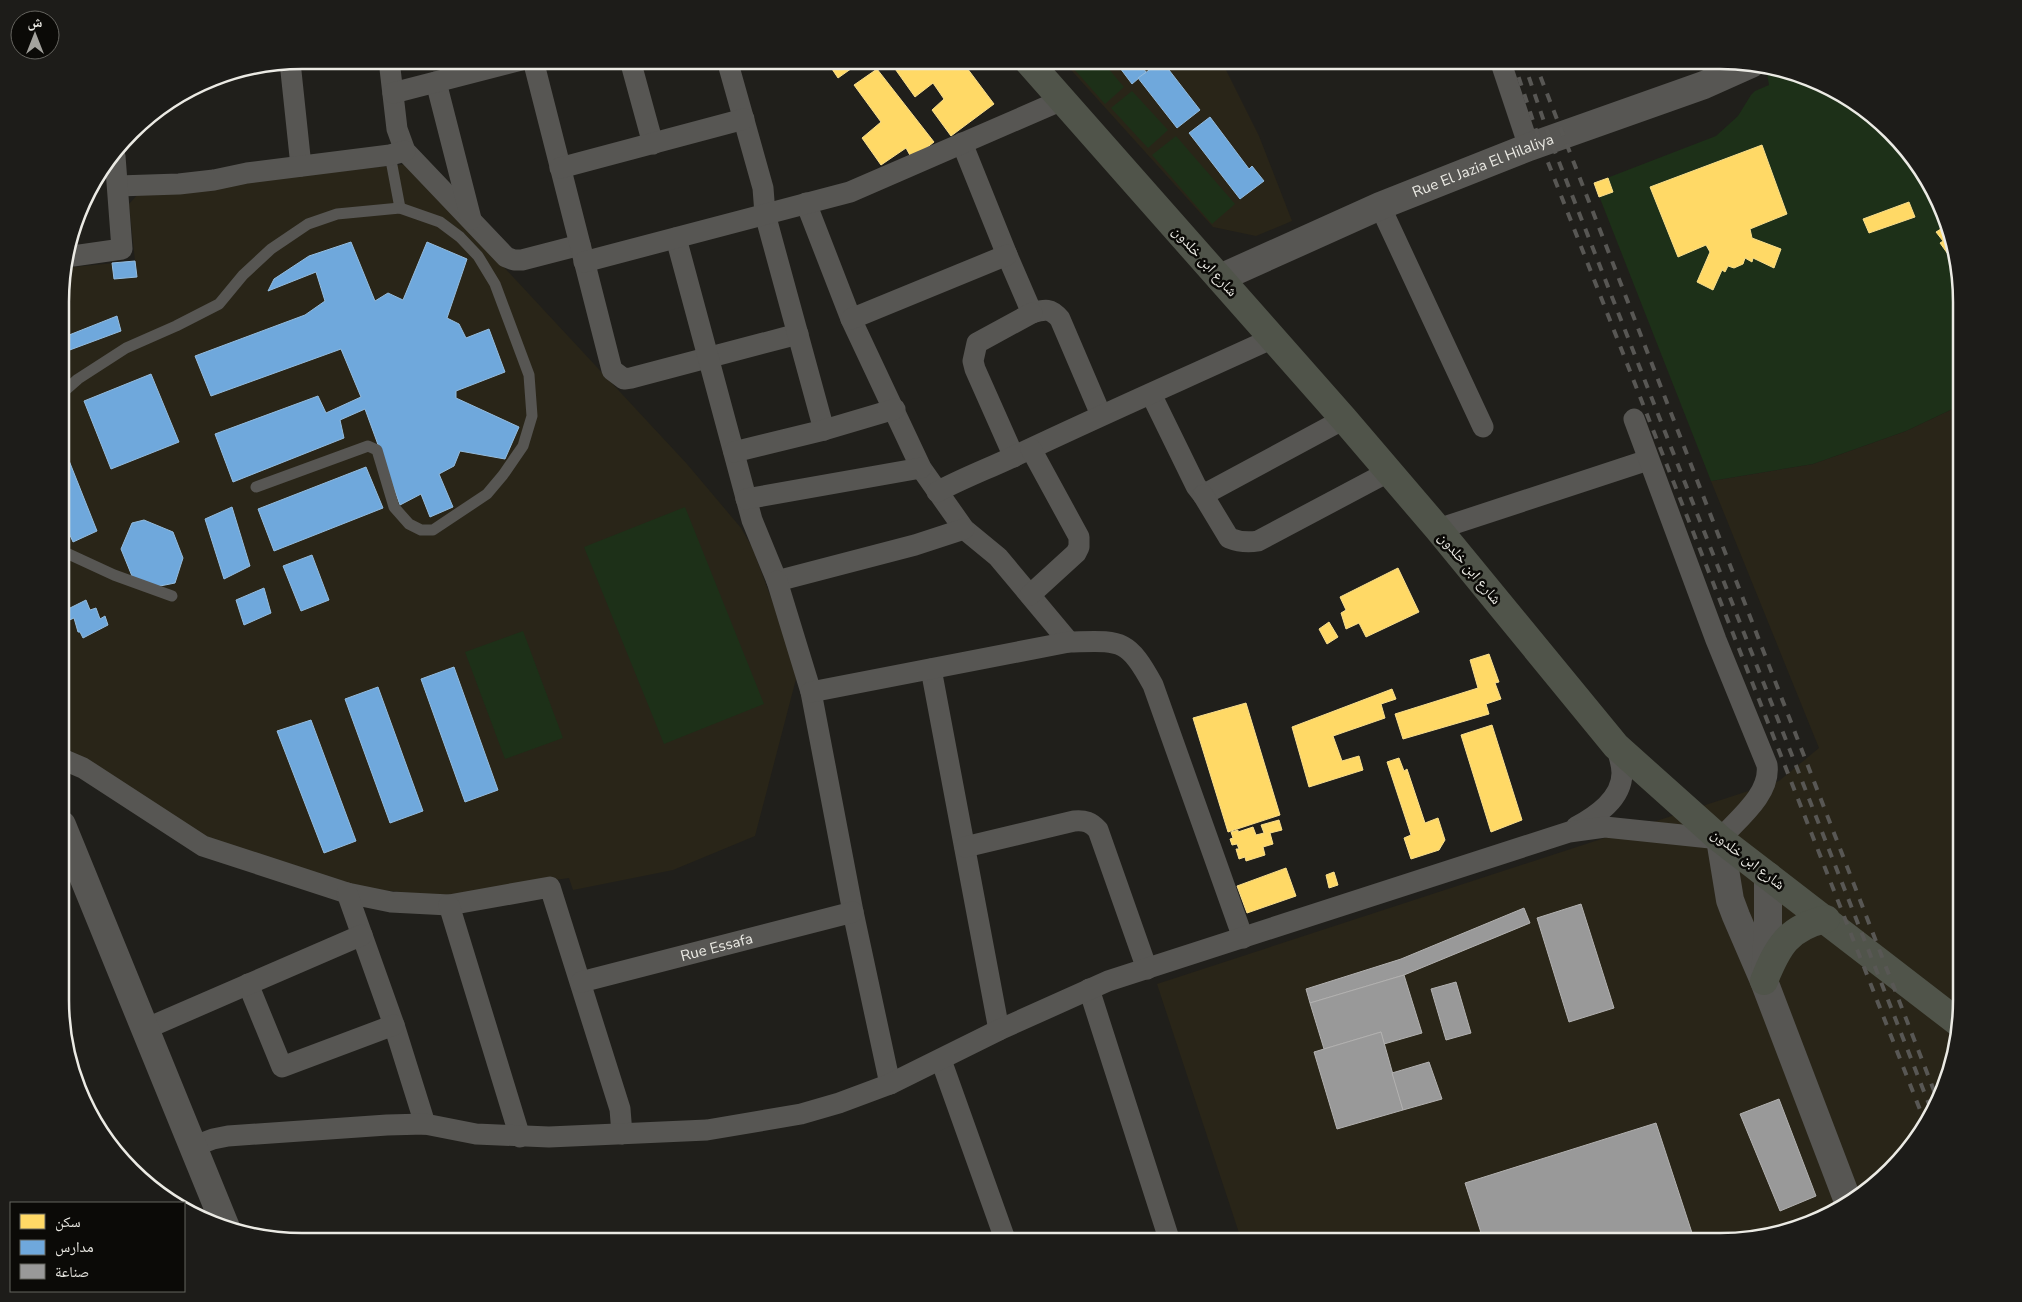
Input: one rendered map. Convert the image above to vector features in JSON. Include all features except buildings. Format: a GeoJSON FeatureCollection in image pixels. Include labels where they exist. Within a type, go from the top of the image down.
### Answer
{"type":"FeatureCollection","features":[{"type":"Feature","properties":{"kind":"main road","name":"شارع ابن خلدون"},"geometry":{"type":"LineString","coordinates":[[1035,69],[1344,419],[1438,529],[1616,746],[1720,839],[1953,1018]]}},
{"type":"Feature","properties":{"kind":"main road"},"geometry":{"type":"LineString","coordinates":[[1764,981],[1774,956],[1783,942],[1795,931],[1810,923],[1826,919]]}},
{"type":"Feature","properties":{"kind":"street"},"geometry":{"type":"LineString","coordinates":[[291,69],[301,166]]}},
{"type":"Feature","properties":{"kind":"street"},"geometry":{"type":"LineString","coordinates":[[390,69],[397,129],[397,153],[472,221],[506,257],[514,260],[582,253],[676,238],[850,192],[1062,100]]}},
{"type":"Feature","properties":{"kind":"street"},"geometry":{"type":"LineString","coordinates":[[393,93],[486,69]]}},
{"type":"Feature","properties":{"kind":"street"},"geometry":{"type":"LineString","coordinates":[[535,69],[609,363],[617,376],[624,379],[631,378],[798,334]]}},
{"type":"Feature","properties":{"kind":"street"},"geometry":{"type":"LineString","coordinates":[[632,69],[653,144]]}},
{"type":"Feature","properties":{"kind":"street"},"geometry":{"type":"LineString","coordinates":[[730,69],[763,188],[765,214],[824,430]]}},
{"type":"Feature","properties":{"kind":"street"},"geometry":{"type":"LineString","coordinates":[[1503,69],[1529,146]]}},
{"type":"Feature","properties":{"kind":"street","name":"Rue El Jazia El Hilaliya"},"geometry":{"type":"LineString","coordinates":[[1220,278],[1380,206],[1529,146],[1704,85],[1739,69]]}},
{"type":"Feature","properties":{"kind":"street"},"geometry":{"type":"LineString","coordinates":[[436,82],[472,221]]}},
{"type":"Feature","properties":{"kind":"street"},"geometry":{"type":"LineString","coordinates":[[560,168],[744,119]]}},
{"type":"Feature","properties":{"kind":"street"},"geometry":{"type":"LineString","coordinates":[[962,143],[1006,255],[1032,313]]}},
{"type":"Feature","properties":{"kind":"street"},"geometry":{"type":"LineString","coordinates":[[118,186],[205,181],[247,173],[397,153]]}},
{"type":"Feature","properties":{"kind":"street"},"geometry":{"type":"LineString","coordinates":[[73,256],[122,249],[116,162]]}},
{"type":"Feature","properties":{"kind":"street"},"geometry":{"type":"LineString","coordinates":[[806,203],[851,319],[895,409],[921,468],[964,529],[998,557],[1069,642]]}},
{"type":"Feature","properties":{"kind":"street"},"geometry":{"type":"LineString","coordinates":[[1380,206],[1483,427]]}},
{"type":"Feature","properties":{"kind":"street"},"geometry":{"type":"LineString","coordinates":[[676,238],[752,520],[777,581],[811,692],[853,912],[890,1084]]}},
{"type":"Feature","properties":{"kind":"street"},"geometry":{"type":"LineString","coordinates":[[851,319],[1006,255]]}},
{"type":"Feature","properties":{"kind":"street"},"geometry":{"type":"LineString","coordinates":[[1030,595],[1076,553],[1080,542],[1079,537],[1022,453],[975,369],[973,361],[976,343],[1032,313],[1045,309],[1053,311],[1060,319],[1101,415]]}},
{"type":"Feature","properties":{"kind":"street"},"geometry":{"type":"LineString","coordinates":[[937,492],[958,480],[1022,453],[1101,415],[1273,338]]}},
{"type":"Feature","properties":{"kind":"street"},"geometry":{"type":"LineString","coordinates":[[1151,394],[1196,486],[1229,538],[1236,541],[1251,543],[1258,541],[1388,472]]}},
{"type":"Feature","properties":{"kind":"street"},"geometry":{"type":"LineString","coordinates":[[734,452],[824,430],[895,409]]}},
{"type":"Feature","properties":{"kind":"street"},"geometry":{"type":"LineString","coordinates":[[1203,495],[1344,419]]}},
{"type":"Feature","properties":{"kind":"street"},"geometry":{"type":"LineString","coordinates":[[1634,420],[1716,640],[1767,765],[1767,779],[1760,795],[1720,839]]}},
{"type":"Feature","properties":{"kind":"street"},"geometry":{"type":"LineString","coordinates":[[1438,529],[1648,460]]}},
{"type":"Feature","properties":{"kind":"street"},"geometry":{"type":"LineString","coordinates":[[746,499],[921,468]]}},
{"type":"Feature","properties":{"kind":"street"},"geometry":{"type":"LineString","coordinates":[[777,581],[914,545],[964,529]]}},
{"type":"Feature","properties":{"kind":"street"},"geometry":{"type":"LineString","coordinates":[[811,692],[1069,642],[1107,641],[1117,643],[1140,660],[1153,685],[1243,938]]}},
{"type":"Feature","properties":{"kind":"street"},"geometry":{"type":"LineString","coordinates":[[931,669],[999,1030]]}},
{"type":"Feature","properties":{"kind":"street"},"geometry":{"type":"LineString","coordinates":[[1569,832],[1596,816],[1611,800],[1619,787],[1622,775],[1616,746]]}},
{"type":"Feature","properties":{"kind":"street"},"geometry":{"type":"LineString","coordinates":[[69,762],[82,768],[203,846],[346,893],[391,902],[448,905],[550,887],[620,1109],[622,1134]]}},
{"type":"Feature","properties":{"kind":"street"},"geometry":{"type":"LineString","coordinates":[[965,847],[1074,821],[1093,824],[1098,830],[1147,969]]}},
{"type":"Feature","properties":{"kind":"street"},"geometry":{"type":"LineString","coordinates":[[192,1147],[213,1139],[228,1136],[387,1125],[424,1124],[476,1134],[549,1137],[707,1130],[801,1114],[839,1103],[890,1084],[999,1030],[1089,989],[1569,832],[1605,826],[1720,839]]}},
{"type":"Feature","properties":{"kind":"street"},"geometry":{"type":"LineString","coordinates":[[1720,839],[1730,900],[1764,981],[1845,1197]]}},
{"type":"Feature","properties":{"kind":"street"},"geometry":{"type":"LineString","coordinates":[[69,844],[223,1219]]}},
{"type":"Feature","properties":{"kind":"street"},"geometry":{"type":"LineString","coordinates":[[1764,981],[1768,928],[1768,876]]}},
{"type":"Feature","properties":{"kind":"street"},"geometry":{"type":"LineString","coordinates":[[346,893],[394,1025],[424,1124]]}},
{"type":"Feature","properties":{"kind":"street"},"geometry":{"type":"LineString","coordinates":[[448,905],[520,1137]]}},
{"type":"Feature","properties":{"kind":"street","name":"Rue Essafa"},"geometry":{"type":"LineString","coordinates":[[580,982],[853,912]]}},
{"type":"Feature","properties":{"kind":"street"},"geometry":{"type":"LineString","coordinates":[[145,1029],[362,935]]}},
{"type":"Feature","properties":{"kind":"street"},"geometry":{"type":"LineString","coordinates":[[248,984],[282,1067],[394,1025]]}},
{"type":"Feature","properties":{"kind":"street"},"geometry":{"type":"LineString","coordinates":[[1089,989],[1167,1233]]}},
{"type":"Feature","properties":{"kind":"street"},"geometry":{"type":"LineString","coordinates":[[941,1060],[1003,1233]]}},
{"type":"Feature","properties":{"kind":"lane"},"geometry":{"type":"LineString","coordinates":[[397,153],[400,208]]}},
{"type":"Feature","properties":{"kind":"lane"},"geometry":{"type":"LineString","coordinates":[[69,387],[126,348],[219,304],[243,275],[270,249],[308,224],[337,214],[400,208],[440,222],[460,237],[478,256],[494,284],[529,375],[532,416],[523,446],[504,475],[487,494],[433,530],[421,530],[409,524],[394,507],[377,450],[368,446],[256,487]]}},
{"type":"Feature","properties":{"kind":"lane"},"geometry":{"type":"LineString","coordinates":[[69,554],[114,575],[172,596]]}},
{"type":"Feature","properties":{"kind":"shaded area"},"geometry":{"type":"Polygon","coordinates":[[[1070,69],[1226,69],[1259,136],[1292,221],[1256,236],[1213,227],[1070,69]]]}},
{"type":"Feature","properties":{"kind":"shaded area"},"geometry":{"type":"Polygon","coordinates":[[[408,164],[687,464],[741,528],[752,547],[792,654],[796,679],[755,836],[673,870],[573,890],[569,878],[440,896],[363,888],[206,841],[69,750],[69,286],[72,267],[135,261],[129,204],[139,193],[408,164]]]}},
{"type":"Feature","properties":{"kind":"shaded area"},"geometry":{"type":"Polygon","coordinates":[[[1953,409],[1953,1016],[1949,1046],[1936,1089],[1922,1117],[1905,1142],[1885,1165],[1850,1194],[1809,1216],[1766,1229],[1736,1233],[1239,1233],[1157,984],[1779,781],[1819,748],[1711,481],[1813,464],[1906,431],[1953,409]]]}},
{"type":"Feature","properties":{"kind":"green space"},"geometry":{"type":"Polygon","coordinates":[[[1074,69],[1109,69],[1124,87],[1105,104],[1074,69]]]}},
{"type":"Feature","properties":{"kind":"green space"},"geometry":{"type":"Polygon","coordinates":[[[1767,74],[1809,86],[1850,108],[1885,137],[1905,160],[1922,185],[1936,213],[1949,256],[1953,286],[1953,409],[1906,431],[1813,464],[1711,481],[1594,183],[1716,136],[1738,116],[1755,91],[1769,85],[1767,74]]]}},
{"type":"Feature","properties":{"kind":"green space"},"geometry":{"type":"Polygon","coordinates":[[[1132,91],[1168,130],[1148,148],[1111,108],[1132,91]]]}},
{"type":"Feature","properties":{"kind":"green space"},"geometry":{"type":"Polygon","coordinates":[[[1176,136],[1235,204],[1212,224],[1152,155],[1176,136]]]}},
{"type":"Feature","properties":{"kind":"green space"},"geometry":{"type":"Polygon","coordinates":[[[685,507],[764,704],[664,744],[584,547],[685,507]]]}},
{"type":"Feature","properties":{"kind":"green space"},"geometry":{"type":"Polygon","coordinates":[[[523,631],[563,738],[505,759],[465,652],[523,631]]]}},
{"type":"Feature","properties":{"kind":"railway"},"geometry":{"type":"LineString","coordinates":[[1516,69],[1540,142],[1922,1116]]}},
{"type":"Feature","properties":{"kind":"railway"},"geometry":{"type":"LineString","coordinates":[[1526,69],[1550,139],[1929,1104]]}},
{"type":"Feature","properties":{"kind":"railway"},"geometry":{"type":"LineString","coordinates":[[1537,69],[1935,1092]]}}]}
